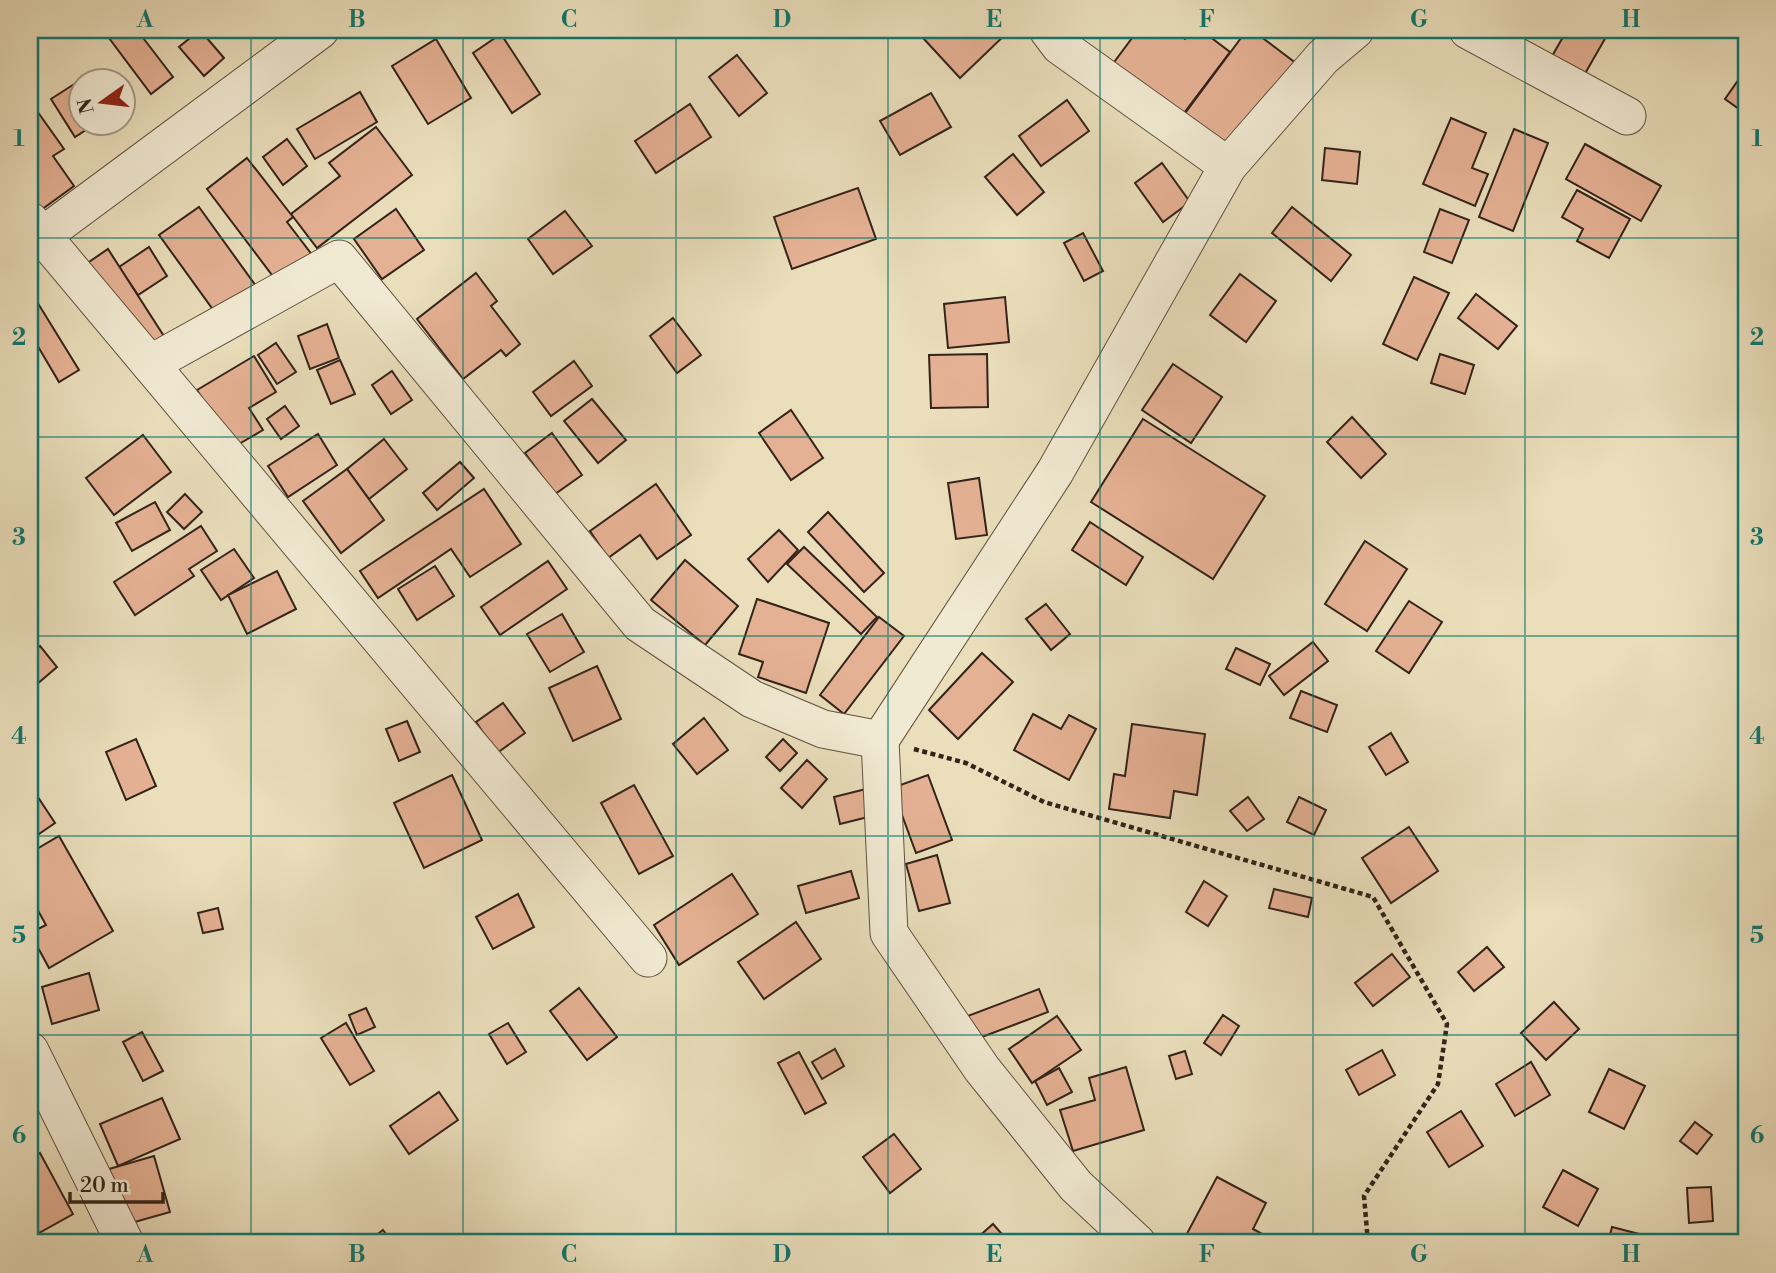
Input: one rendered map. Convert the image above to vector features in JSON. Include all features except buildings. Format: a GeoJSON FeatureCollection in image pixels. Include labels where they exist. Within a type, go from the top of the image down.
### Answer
{"type":"FeatureCollection","features":[{"type":"Feature","properties":{"kind":"street"},"geometry":{"type":"LineString","coordinates":[[320,30],[34,234],[150,364],[648,958]]}},
{"type":"Feature","properties":{"kind":"street"},"geometry":{"type":"LineString","coordinates":[[1048,30],[1060,46],[1228,166]]}},
{"type":"Feature","properties":{"kind":"street"},"geometry":{"type":"LineString","coordinates":[[1137,1243],[1076,1186],[982,1069],[889,933],[880,740],[1055,472],[1228,166],[1323,57],[1354,30]]}},
{"type":"Feature","properties":{"kind":"street"},"geometry":{"type":"LineString","coordinates":[[1468,30],[1627,116]]}},
{"type":"Feature","properties":{"kind":"street"},"geometry":{"type":"LineString","coordinates":[[150,364],[338,259],[640,624],[752,699],[823,729],[880,740]]}},
{"type":"Feature","properties":{"kind":"street"},"geometry":{"type":"LineString","coordinates":[[30,1051],[125,1243]]}},
{"type":"Feature","properties":{"kind":"path"},"geometry":{"type":"LineString","coordinates":[[880,740],[966,763],[1044,802],[1373,897],[1447,1024],[1438,1084],[1364,1196],[1368,1243]]}}]}
